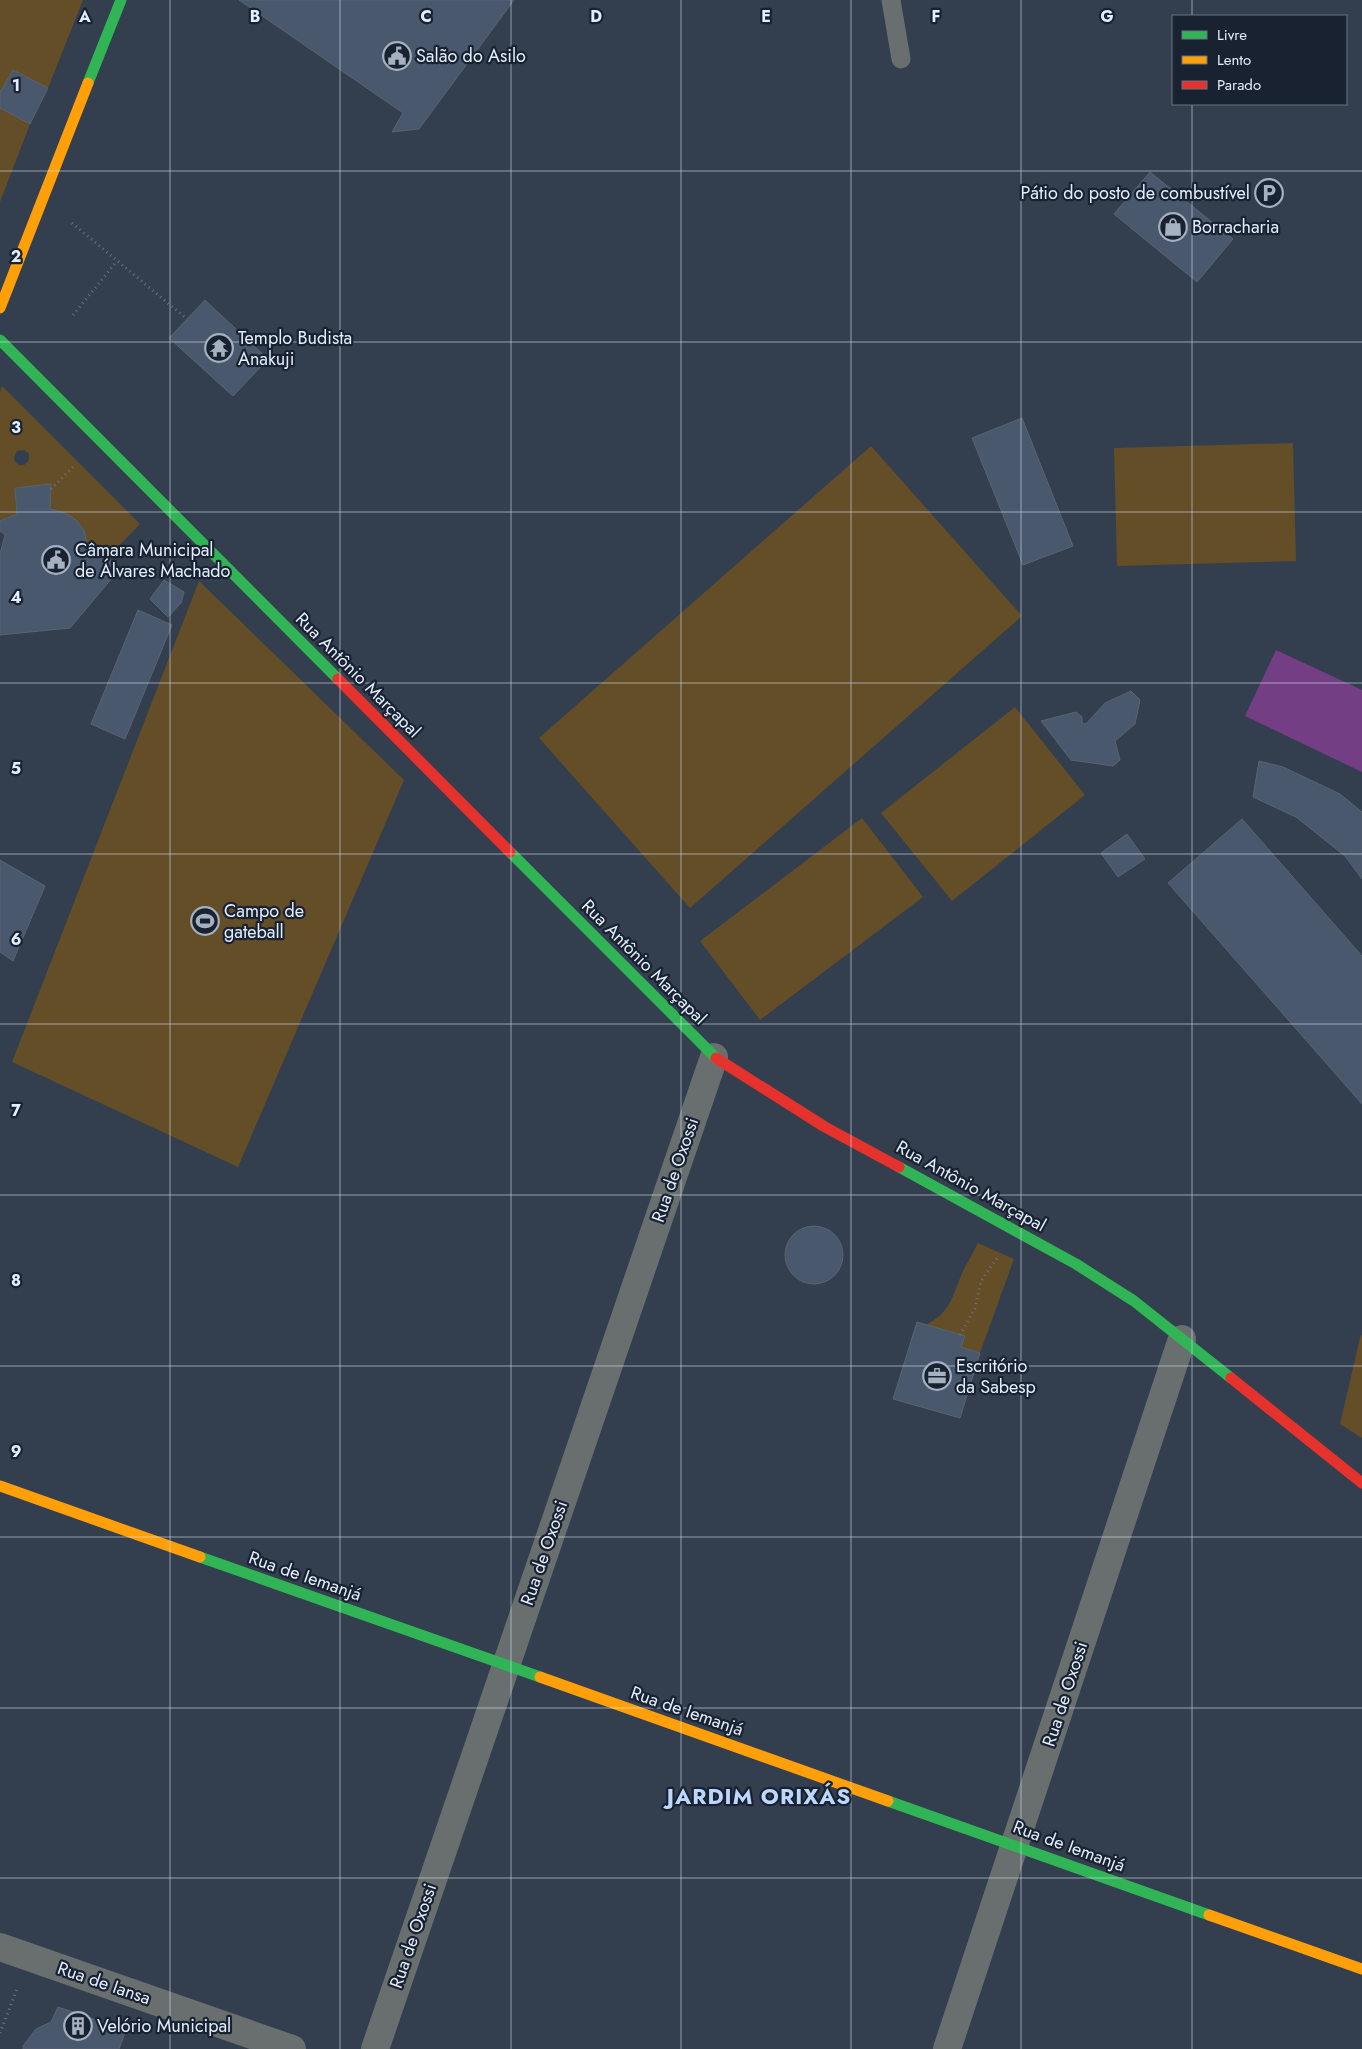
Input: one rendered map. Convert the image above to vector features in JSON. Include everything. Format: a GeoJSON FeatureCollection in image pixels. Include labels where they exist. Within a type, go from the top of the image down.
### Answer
{"type":"FeatureCollection","features":[{"type":"Feature","properties":{"kind":"main road"},"geometry":{"type":"LineString","coordinates":[[0,308],[121,0]]}},
{"type":"Feature","properties":{"kind":"main road","name":"Rua Antônio Marçapal"},"geometry":{"type":"LineString","coordinates":[[0,340],[714,1057],[825,1127],[1008,1225],[1076,1264],[1134,1301],[1362,1483]]}},
{"type":"Feature","properties":{"kind":"main road","name":"Rua de Iemanjá"},"geometry":{"type":"LineString","coordinates":[[0,1486],[1362,1969]]}},
{"type":"Feature","properties":{"kind":"street","name":"Rua de Oxossi"},"geometry":{"type":"LineString","coordinates":[[375,2049],[714,1057]]}},
{"type":"Feature","properties":{"kind":"street","name":"Rua de Oxossi"},"geometry":{"type":"LineString","coordinates":[[947,2049],[1016,1846],[1182,1339]]}},
{"type":"Feature","properties":{"kind":"street","name":"Rua de Iansa"},"geometry":{"type":"LineString","coordinates":[[0,1947],[292,2049]]}},
{"type":"Feature","properties":{"kind":"lane"},"geometry":{"type":"LineString","coordinates":[[891,0],[901,59]]}},
{"type":"Feature","properties":{"kind":"path"},"geometry":{"type":"LineString","coordinates":[[72,223],[187,319]]}},
{"type":"Feature","properties":{"kind":"path"},"geometry":{"type":"LineString","coordinates":[[73,315],[117,260]]}},
{"type":"Feature","properties":{"kind":"path"},"geometry":{"type":"LineString","coordinates":[[960,1335],[975,1308],[981,1281],[1000,1253],[1008,1225]]}},
{"type":"Feature","properties":{"kind":"path"},"geometry":{"type":"LineString","coordinates":[[0,2033],[29,1957]]}},
{"type":"Feature","properties":{"kind":"shaded area"},"geometry":{"type":"Polygon","coordinates":[[[0,0],[83,0],[48,88],[13,71],[0,91],[0,0]]]}},
{"type":"Feature","properties":{"kind":"shaded area"},"geometry":{"type":"Polygon","coordinates":[[[0,108],[30,124],[0,202],[0,108]]]}},
{"type":"Feature","properties":{"kind":"shaded area"},"geometry":{"type":"Polygon","coordinates":[[[2,386],[140,524],[110,555],[88,549],[81,527],[77,522],[67,515],[50,509],[51,485],[15,488],[17,514],[0,521],[0,392],[2,386]],[[24,450],[17,451],[14,457],[15,462],[19,465],[24,465],[29,460],[29,454],[24,450]]]}},
{"type":"Feature","properties":{"kind":"shaded area"},"geometry":{"type":"Polygon","coordinates":[[[1293,443],[1296,561],[1117,566],[1114,448],[1293,443]]]}},
{"type":"Feature","properties":{"kind":"shaded area"},"geometry":{"type":"Polygon","coordinates":[[[871,446],[1022,616],[690,908],[539,738],[871,446]]]}},
{"type":"Feature","properties":{"kind":"shaded area","name":"Campo de gateball"},"geometry":{"type":"Polygon","coordinates":[[[199,581],[404,780],[238,1167],[12,1062],[199,581]]]}},
{"type":"Feature","properties":{"kind":"shaded area"},"geometry":{"type":"Polygon","coordinates":[[[1276,650],[1362,690],[1362,772],[1245,716],[1276,650]]]}},
{"type":"Feature","properties":{"kind":"shaded area"},"geometry":{"type":"Polygon","coordinates":[[[1015,707],[1085,795],[952,901],[881,813],[1015,707]]]}},
{"type":"Feature","properties":{"kind":"shaded area"},"geometry":{"type":"Polygon","coordinates":[[[862,818],[923,897],[760,1020],[700,941],[862,818]]]}},
{"type":"Feature","properties":{"kind":"shaded area"},"geometry":{"type":"Polygon","coordinates":[[[978,1243],[1014,1259],[980,1353],[961,1347],[964,1337],[926,1325],[935,1320],[950,1302],[963,1271],[978,1243]]]}},
{"type":"Feature","properties":{"kind":"shaded area"},"geometry":{"type":"Polygon","coordinates":[[[1362,1334],[1362,1438],[1340,1424],[1362,1334]]]}},
{"type":"Feature","properties":{"kind":"building","name":"Salão do Asilo"},"geometry":{"type":"Polygon","coordinates":[[[239,0],[514,0],[419,129],[392,132],[403,113],[239,0]]]}},
{"type":"Feature","properties":{"kind":"building"},"geometry":{"type":"Polygon","coordinates":[[[13,70],[48,88],[30,124],[0,108],[0,91],[13,70]]]}},
{"type":"Feature","properties":{"kind":"building","name":"Borracharia"},"geometry":{"type":"Polygon","coordinates":[[[1150,172],[1233,239],[1197,282],[1114,214],[1150,172]]]}},
{"type":"Feature","properties":{"kind":"building","name":"Templo Budista Anakuji"},"geometry":{"type":"Polygon","coordinates":[[[205,300],[268,359],[233,396],[169,338],[205,300]]]}},
{"type":"Feature","properties":{"kind":"building"},"geometry":{"type":"Polygon","coordinates":[[[1022,418],[1073,546],[1023,565],[972,438],[1022,418]]]}},
{"type":"Feature","properties":{"kind":"building","name":"Câmara Municipal de Álvares Machado"},"geometry":{"type":"Polygon","coordinates":[[[51,484],[50,509],[65,513],[76,520],[84,530],[88,549],[110,555],[113,577],[70,628],[0,635],[0,554],[5,535],[0,531],[0,521],[17,514],[15,488],[51,484]]]}},
{"type":"Feature","properties":{"kind":"building"},"geometry":{"type":"Polygon","coordinates":[[[164,580],[184,592],[181,603],[168,617],[150,599],[164,580]]]}},
{"type":"Feature","properties":{"kind":"building"},"geometry":{"type":"Polygon","coordinates":[[[138,610],[172,625],[125,739],[91,724],[138,610]]]}},
{"type":"Feature","properties":{"kind":"building"},"geometry":{"type":"Polygon","coordinates":[[[1131,691],[1140,700],[1135,724],[1115,741],[1120,760],[1113,766],[1071,760],[1041,721],[1076,712],[1082,717],[1082,723],[1086,724],[1105,703],[1131,691]]]}},
{"type":"Feature","properties":{"kind":"building"},"geometry":{"type":"Polygon","coordinates":[[[1259,761],[1283,767],[1340,794],[1362,812],[1362,879],[1345,856],[1296,817],[1253,797],[1259,761]]]}},
{"type":"Feature","properties":{"kind":"building"},"geometry":{"type":"Polygon","coordinates":[[[1242,819],[1362,956],[1362,1104],[1168,883],[1242,819]]]}},
{"type":"Feature","properties":{"kind":"building"},"geometry":{"type":"Polygon","coordinates":[[[1127,834],[1145,859],[1118,877],[1101,853],[1127,834]]]}},
{"type":"Feature","properties":{"kind":"building"},"geometry":{"type":"Polygon","coordinates":[[[0,860],[45,886],[13,961],[0,952],[0,860]]]}},
{"type":"Feature","properties":{"kind":"building"},"geometry":{"type":"Polygon","coordinates":[[[808,1226],[820,1226],[835,1234],[843,1249],[843,1261],[835,1276],[820,1284],[808,1284],[793,1276],[785,1261],[785,1249],[793,1234],[808,1226]]]}},
{"type":"Feature","properties":{"kind":"building","name":"Escritório da Sabesp"},"geometry":{"type":"Polygon","coordinates":[[[917,1322],[965,1336],[961,1347],[980,1353],[960,1418],[893,1399],[917,1322]]]}},
{"type":"Feature","properties":{"kind":"building","name":"Velório Municipal"},"geometry":{"type":"Polygon","coordinates":[[[58,2007],[126,2030],[119,2049],[23,2049],[23,2046],[36,2029],[51,2022],[58,2007]]]}},
{"type":"Feature","properties":{"kind":"traffic: fast"},"geometry":{"type":"LineString","coordinates":[[88,83],[121,0]]}},
{"type":"Feature","properties":{"kind":"traffic: fast"},"geometry":{"type":"LineString","coordinates":[[0,340],[338,679]]}},
{"type":"Feature","properties":{"kind":"traffic: fast"},"geometry":{"type":"LineString","coordinates":[[510,852],[716,1058]]}},
{"type":"Feature","properties":{"kind":"traffic: fast"},"geometry":{"type":"LineString","coordinates":[[899,1167],[1076,1264],[1134,1301],[1231,1378]]}},
{"type":"Feature","properties":{"kind":"traffic: fast"},"geometry":{"type":"LineString","coordinates":[[200,1557],[540,1677]]}},
{"type":"Feature","properties":{"kind":"traffic: fast"},"geometry":{"type":"LineString","coordinates":[[888,1801],[1209,1915]]}},
{"type":"Feature","properties":{"kind":"traffic: slow"},"geometry":{"type":"LineString","coordinates":[[0,308],[88,83]]}},
{"type":"Feature","properties":{"kind":"traffic: slow"},"geometry":{"type":"LineString","coordinates":[[0,1486],[200,1557]]}},
{"type":"Feature","properties":{"kind":"traffic: slow"},"geometry":{"type":"LineString","coordinates":[[540,1677],[888,1801]]}},
{"type":"Feature","properties":{"kind":"traffic: slow"},"geometry":{"type":"LineString","coordinates":[[1209,1915],[1362,1969]]}},
{"type":"Feature","properties":{"kind":"traffic: jam"},"geometry":{"type":"LineString","coordinates":[[338,679],[510,852]]}},
{"type":"Feature","properties":{"kind":"traffic: jam"},"geometry":{"type":"LineString","coordinates":[[716,1058],[825,1127],[899,1167]]}},
{"type":"Feature","properties":{"kind":"traffic: jam"},"geometry":{"type":"LineString","coordinates":[[1231,1378],[1362,1483]]}},
{"type":"Feature","properties":{"kind":"place","name":"Salão do Asilo"},"geometry":{"type":"Point","coordinates":[397,56]}},
{"type":"Feature","properties":{"kind":"place","name":"Pátio do posto de combustível"},"geometry":{"type":"Point","coordinates":[1269,193]}},
{"type":"Feature","properties":{"kind":"place","name":"Borracharia"},"geometry":{"type":"Point","coordinates":[1173,227]}},
{"type":"Feature","properties":{"kind":"place","name":"Templo Budista Anakuji"},"geometry":{"type":"Point","coordinates":[219,348]}},
{"type":"Feature","properties":{"kind":"place","name":"Câmara Municipal de Álvares Machado"},"geometry":{"type":"Point","coordinates":[56,560]}},
{"type":"Feature","properties":{"kind":"place","name":"Campo de gateball"},"geometry":{"type":"Point","coordinates":[205,921]}},
{"type":"Feature","properties":{"kind":"place","name":"Escritório da Sabesp"},"geometry":{"type":"Point","coordinates":[937,1376]}},
{"type":"Feature","properties":{"kind":"place","name":"Velório Municipal"},"geometry":{"type":"Point","coordinates":[78,2026]}},
{"type":"Feature","properties":{"kind":"district","name":"JARDIM ORIXÁS"},"geometry":{"type":"Point","coordinates":[759,1796]}}]}
